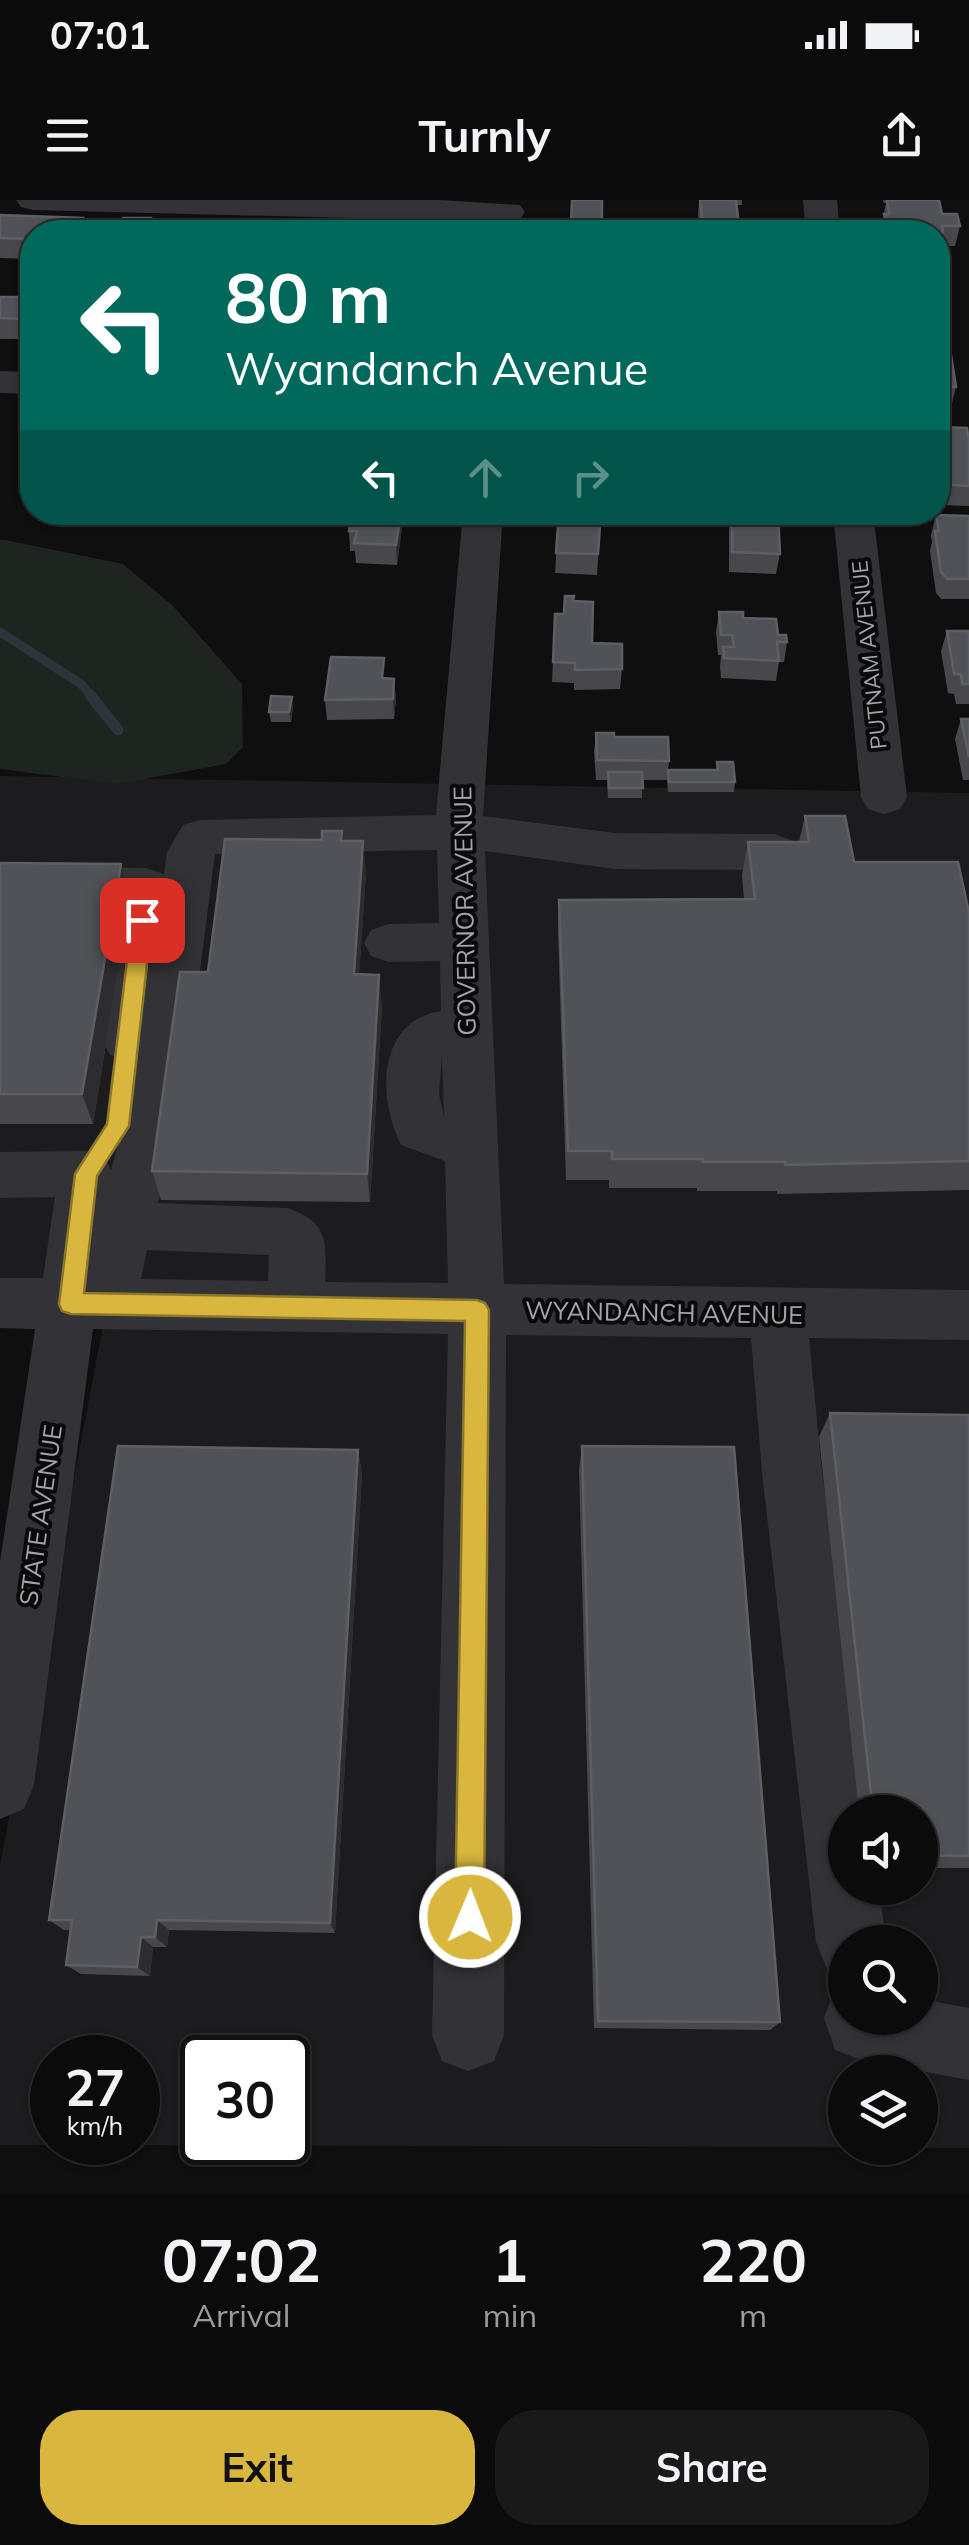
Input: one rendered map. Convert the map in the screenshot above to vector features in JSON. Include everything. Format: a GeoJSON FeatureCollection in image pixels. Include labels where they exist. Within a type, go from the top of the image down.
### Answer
{"type":"FeatureCollection","features":[{"type":"Feature","properties":{"kind":"street"},"geometry":{"type":"LineString","coordinates":[[32,200],[508,215]]}},
{"type":"Feature","properties":{"kind":"street","name":"GOVERNOR AVENUE"},"geometry":{"type":"LineString","coordinates":[[477,1310],[471,1140],[424,1134],[414,1123],[412,1108],[418,1045],[435,1032],[466,1029],[459,801],[482,525]]}},
{"type":"Feature","properties":{"kind":"street","name":"PUTNAM AVENUE"},"geometry":{"type":"LineString","coordinates":[[854,525],[884,796]]}},
{"type":"Feature","properties":{"kind":"street"},"geometry":{"type":"LineString","coordinates":[[89,1304],[124,1225],[157,1101],[191,852],[196,840],[208,836],[460,832],[511,835],[615,851],[774,852]]}},
{"type":"Feature","properties":{"kind":"street"},"geometry":{"type":"LineString","coordinates":[[0,883],[146,886],[118,1126],[86,1174],[89,1304]]}},
{"type":"Feature","properties":{"kind":"street"},"geometry":{"type":"LineString","coordinates":[[389,943],[464,941]]}},
{"type":"Feature","properties":{"kind":"street"},"geometry":{"type":"LineString","coordinates":[[0,1174],[86,1174]]}},
{"type":"Feature","properties":{"kind":"street"},"geometry":{"type":"LineString","coordinates":[[124,1225],[288,1232],[298,1242],[296,1308]]}},
{"type":"Feature","properties":{"kind":"street","name":"WYANDANCH AVENUE"},"geometry":{"type":"LineString","coordinates":[[0,1303],[969,1315]]}},
{"type":"Feature","properties":{"kind":"street","name":"STATE AVENUE"},"geometry":{"type":"LineString","coordinates":[[0,1785],[14,1595],[89,1304]]}},
{"type":"Feature","properties":{"kind":"street"},"geometry":{"type":"LineString","coordinates":[[468,2036],[477,1310]]}},
{"type":"Feature","properties":{"kind":"street"},"geometry":{"type":"LineString","coordinates":[[778,1313],[792,1472],[849,1925]]}},
{"type":"Feature","properties":{"kind":"street"},"geometry":{"type":"LineString","coordinates":[[920,2035],[969,2044]]}},
{"type":"Feature","properties":{"kind":"shaded area"},"geometry":{"type":"Polygon","coordinates":[[[0,539],[123,564],[172,605],[242,684],[243,747],[226,764],[117,784],[0,769],[0,539]]]}},
{"type":"Feature","properties":{"kind":"shaded area"},"geometry":{"type":"Polygon","coordinates":[[[0,776],[969,793],[969,2148],[938,2148],[938,2055],[828,2055],[828,2147],[310,2146],[310,2035],[180,2035],[180,2145],[160,2145],[160,2035],[30,2035],[30,2145],[0,2145],[0,1865],[107,1305],[0,1303],[0,776]]]}},
{"type":"Feature","properties":{"kind":"building"},"geometry":{"type":"Polygon","coordinates":[[[572,200],[602,200],[602,220],[571,220],[572,200]]]}},
{"type":"Feature","properties":{"kind":"building"},"geometry":{"type":"Polygon","coordinates":[[[700,200],[736,200],[738,220],[702,220],[700,200]]]}},
{"type":"Feature","properties":{"kind":"building"},"geometry":{"type":"Polygon","coordinates":[[[887,200],[939,200],[942,214],[957,214],[960,226],[950,226],[950,220],[886,220],[884,214],[889,214],[887,200]]]}},
{"type":"Feature","properties":{"kind":"building"},"geometry":{"type":"Polygon","coordinates":[[[0,215],[83,218],[20,220],[20,239],[0,238],[0,215]]]}},
{"type":"Feature","properties":{"kind":"building"},"geometry":{"type":"Polygon","coordinates":[[[0,297],[20,297],[20,319],[0,318],[0,297]]]}},
{"type":"Feature","properties":{"kind":"building"},"geometry":{"type":"Polygon","coordinates":[[[950,355],[951,355],[956,387],[950,387],[950,355]]]}},
{"type":"Feature","properties":{"kind":"building"},"geometry":{"type":"Polygon","coordinates":[[[950,427],[967,428],[969,486],[950,485],[950,427]]]}},
{"type":"Feature","properties":{"kind":"building"},"geometry":{"type":"Polygon","coordinates":[[[950,515],[969,516],[969,579],[947,579],[941,572],[935,531],[939,531],[938,525],[950,525],[950,515]]]}},
{"type":"Feature","properties":{"kind":"building"},"geometry":{"type":"Polygon","coordinates":[[[350,525],[399,525],[396,545],[354,543],[357,531],[349,531],[350,525]]]}},
{"type":"Feature","properties":{"kind":"building"},"geometry":{"type":"Polygon","coordinates":[[[558,525],[600,525],[598,554],[556,553],[558,525]]]}},
{"type":"Feature","properties":{"kind":"building"},"geometry":{"type":"Polygon","coordinates":[[[732,525],[779,525],[780,554],[732,552],[732,525]]]}},
{"type":"Feature","properties":{"kind":"building"},"geometry":{"type":"Polygon","coordinates":[[[565,596],[574,596],[573,601],[593,602],[592,643],[622,644],[622,669],[575,670],[575,663],[553,662],[555,614],[564,614],[565,596]]]}},
{"type":"Feature","properties":{"kind":"building"},"geometry":{"type":"Polygon","coordinates":[[[719,612],[743,612],[743,618],[776,619],[778,635],[786,635],[787,642],[777,642],[779,661],[724,658],[723,647],[734,647],[732,635],[721,635],[719,612]]]}},
{"type":"Feature","properties":{"kind":"building"},"geometry":{"type":"Polygon","coordinates":[[[947,631],[969,631],[969,684],[962,684],[961,674],[954,674],[947,631]]]}},
{"type":"Feature","properties":{"kind":"building"},"geometry":{"type":"Polygon","coordinates":[[[331,657],[384,658],[382,678],[394,679],[393,699],[325,700],[331,657]]]}},
{"type":"Feature","properties":{"kind":"building"},"geometry":{"type":"Polygon","coordinates":[[[271,696],[292,697],[289,712],[269,712],[271,696]]]}},
{"type":"Feature","properties":{"kind":"building"},"geometry":{"type":"Polygon","coordinates":[[[961,719],[969,719],[969,757],[961,719]]]}},
{"type":"Feature","properties":{"kind":"building"},"geometry":{"type":"Polygon","coordinates":[[[596,733],[668,737],[669,761],[597,760],[596,733]]]}},
{"type":"Feature","properties":{"kind":"building"},"geometry":{"type":"Polygon","coordinates":[[[717,762],[733,762],[735,782],[669,782],[668,770],[718,770],[717,762]]]}},
{"type":"Feature","properties":{"kind":"building"},"geometry":{"type":"Polygon","coordinates":[[[608,772],[642,772],[643,788],[609,788],[608,772]]]}},
{"type":"Feature","properties":{"kind":"building"},"geometry":{"type":"Polygon","coordinates":[[[805,816],[845,816],[854,862],[958,862],[969,913],[969,1161],[785,1165],[703,1159],[612,1159],[612,1151],[568,1151],[559,900],[755,899],[748,842],[809,842],[805,816]]]}},
{"type":"Feature","properties":{"kind":"building"},"geometry":{"type":"Polygon","coordinates":[[[322,831],[342,831],[341,841],[363,841],[354,974],[379,975],[367,1174],[152,1171],[180,972],[208,972],[225,839],[322,840],[322,831]]]}},
{"type":"Feature","properties":{"kind":"building"},"geometry":{"type":"Polygon","coordinates":[[[0,863],[121,864],[82,1094],[0,1094],[0,863]]]}},
{"type":"Feature","properties":{"kind":"building"},"geometry":{"type":"Polygon","coordinates":[[[830,1413],[969,1415],[969,1856],[938,1855],[938,1795],[871,1795],[830,1413]]]}},
{"type":"Feature","properties":{"kind":"building"},"geometry":{"type":"Polygon","coordinates":[[[118,1446],[358,1450],[330,1923],[157,1920],[155,1937],[141,1937],[137,1967],[66,1965],[72,1920],[49,1920],[118,1446]]]}},
{"type":"Feature","properties":{"kind":"building"},"geometry":{"type":"Polygon","coordinates":[[[582,1446],[734,1447],[780,2022],[598,2021],[582,1446]]]}},
{"type":"Feature","properties":{"kind":"waterway"},"geometry":{"type":"LineString","coordinates":[[0,632],[81,684],[93,698]]}},
{"type":"Feature","properties":{"kind":"waterway"},"geometry":{"type":"LineString","coordinates":[[91,696],[118,730]]}},
{"type":"Feature","properties":{"kind":"route"},"geometry":{"type":"LineString","coordinates":[[142,920],[118,1126],[86,1174],[71,1304],[477,1310],[470,1917]]}}]}
